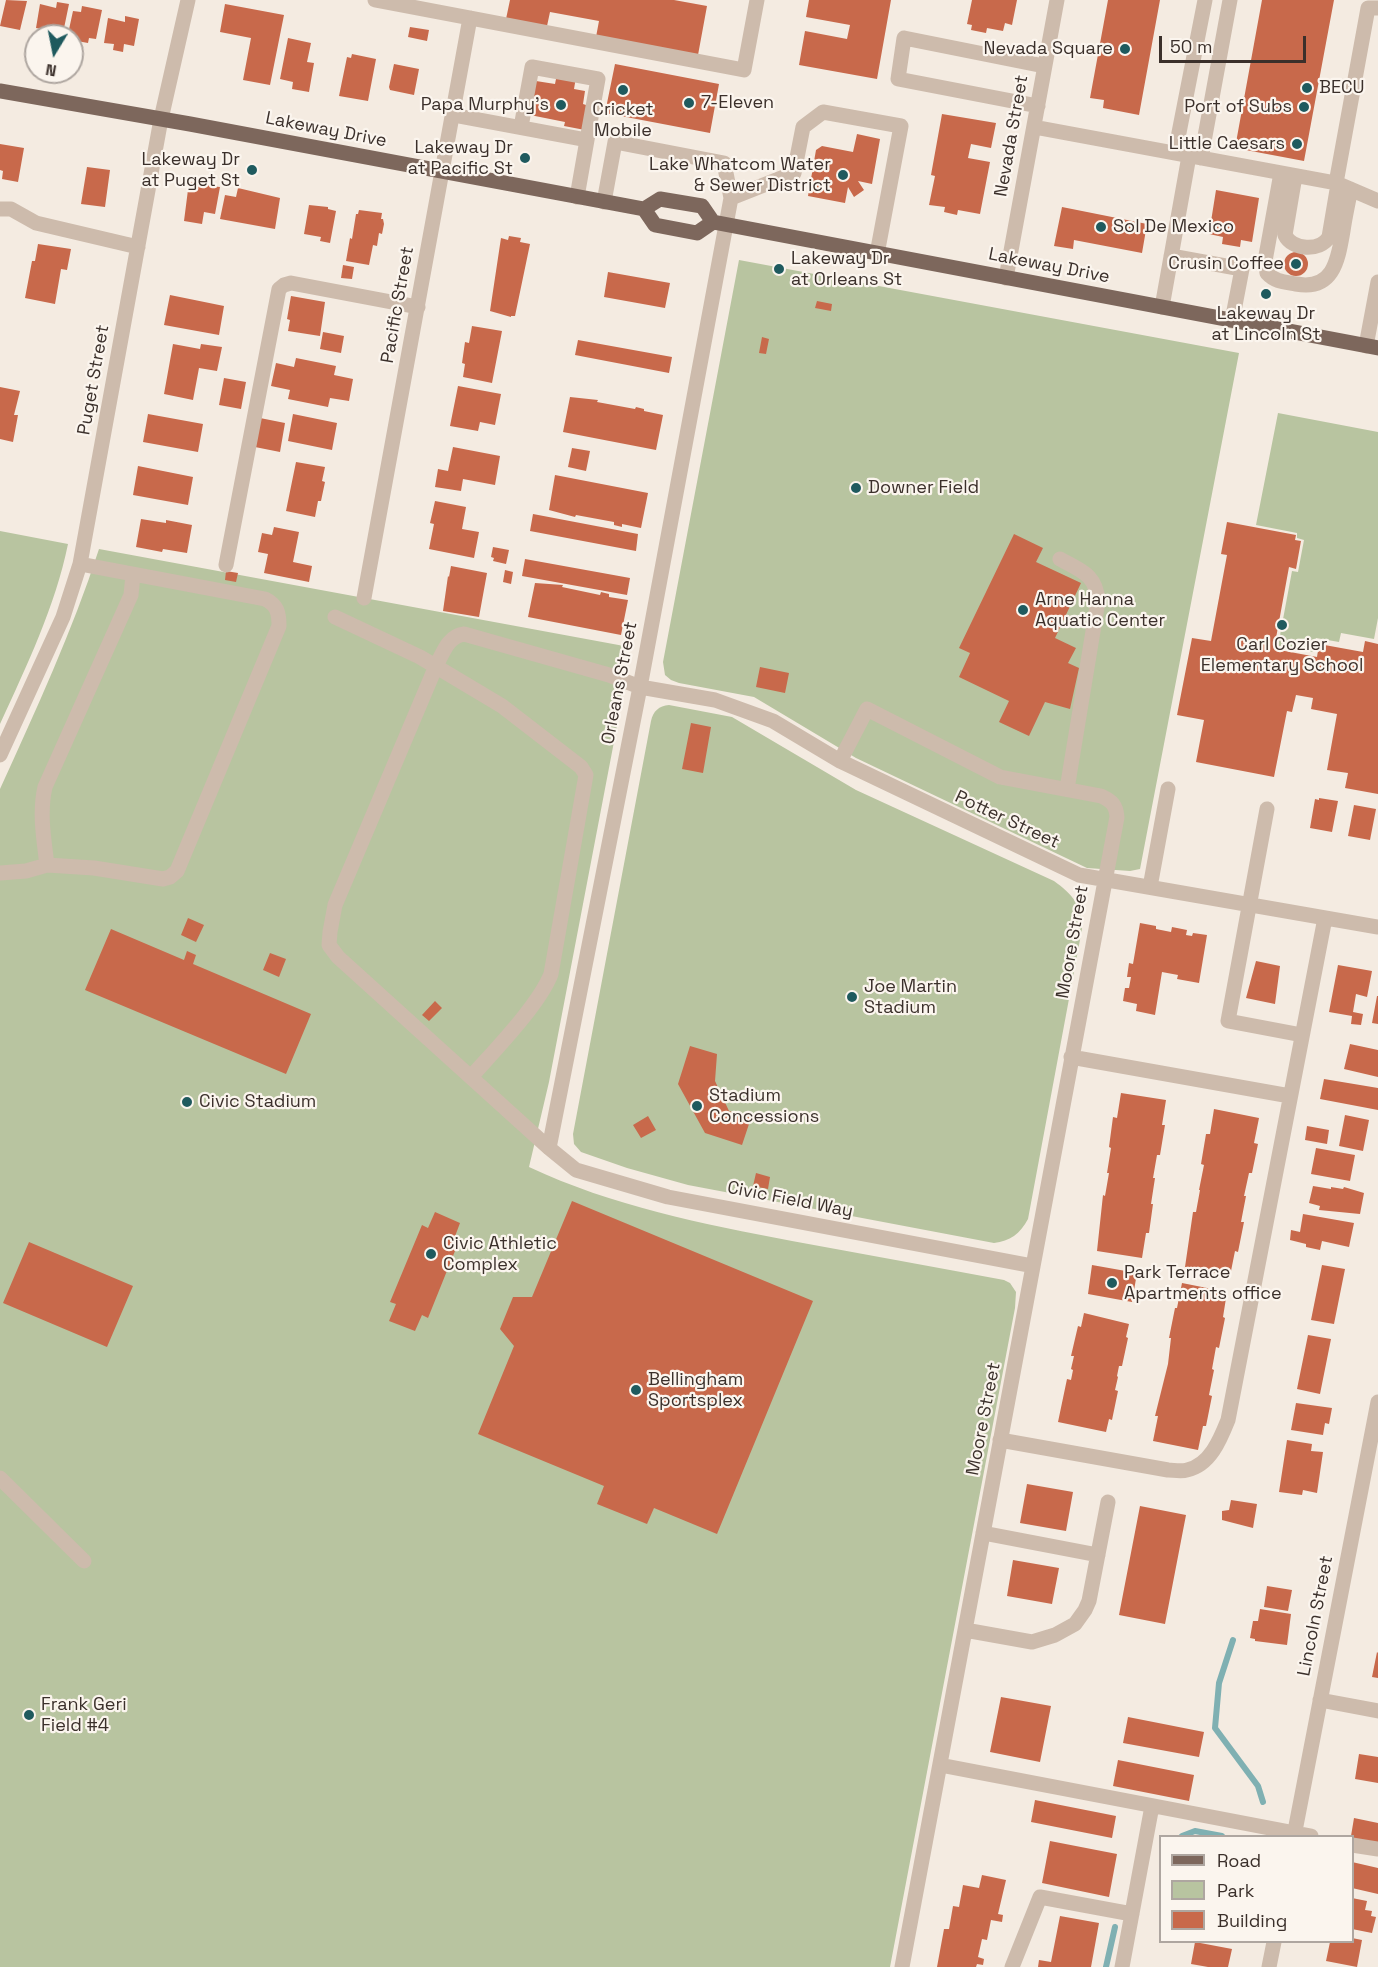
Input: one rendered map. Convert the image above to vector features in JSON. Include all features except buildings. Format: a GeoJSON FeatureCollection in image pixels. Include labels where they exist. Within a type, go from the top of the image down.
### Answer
{"type":"FeatureCollection","features":[{"type":"Feature","properties":{"kind":"main road","name":"Lakeway Drive"},"geometry":{"type":"LineString","coordinates":[[0,91],[644,210],[655,225],[697,233],[720,223]]}},
{"type":"Feature","properties":{"kind":"main road","name":"Lakeway Drive"},"geometry":{"type":"LineString","coordinates":[[644,210],[660,199],[702,206],[720,223],[1372,347]]}},
{"type":"Feature","properties":{"kind":"street","name":"Puget Street"},"geometry":{"type":"LineString","coordinates":[[0,755],[58,628],[80,564],[161,119],[188,0]]}},
{"type":"Feature","properties":{"kind":"street"},"geometry":{"type":"LineString","coordinates":[[375,0],[744,70],[757,0]]}},
{"type":"Feature","properties":{"kind":"street","name":"Nevada Street"},"geometry":{"type":"LineString","coordinates":[[1006,278],[1056,0]]}},
{"type":"Feature","properties":{"kind":"street"},"geometry":{"type":"LineString","coordinates":[[1162,307],[1188,156],[1205,0]]}},
{"type":"Feature","properties":{"kind":"street"},"geometry":{"type":"LineString","coordinates":[[1188,156],[1230,0]]}},
{"type":"Feature","properties":{"kind":"street"},"geometry":{"type":"LineString","coordinates":[[1288,174],[1285,235],[1287,240],[1295,244],[1314,248],[1325,243],[1329,237],[1341,186],[1368,8],[1378,8]]}},
{"type":"Feature","properties":{"kind":"street","name":"Pacific Street"},"geometry":{"type":"LineString","coordinates":[[364,598],[470,18]]}},
{"type":"Feature","properties":{"kind":"street"},"geometry":{"type":"LineString","coordinates":[[1038,106],[898,79],[904,38],[1044,66]]}},
{"type":"Feature","properties":{"kind":"street"},"geometry":{"type":"LineString","coordinates":[[521,127],[532,67],[598,79],[577,197]]}},
{"type":"Feature","properties":{"kind":"street"},"geometry":{"type":"LineString","coordinates":[[604,202],[615,142],[724,163],[731,198],[794,172],[802,127],[823,112],[901,126],[877,254]]}},
{"type":"Feature","properties":{"kind":"street"},"geometry":{"type":"LineString","coordinates":[[453,115],[587,140]]}},
{"type":"Feature","properties":{"kind":"street"},"geometry":{"type":"LineString","coordinates":[[1034,127],[1288,174],[1341,186],[1378,201]]}},
{"type":"Feature","properties":{"kind":"street"},"geometry":{"type":"LineString","coordinates":[[1288,174],[1265,261],[1267,273],[1277,281],[1309,286],[1327,278],[1334,268],[1339,255],[1341,186]]}},
{"type":"Feature","properties":{"kind":"street","name":"Orleans Street"},"geometry":{"type":"LineString","coordinates":[[549,1148],[640,687],[720,223],[731,198]]}},
{"type":"Feature","properties":{"kind":"street"},"geometry":{"type":"LineString","coordinates":[[0,208],[11,209],[36,223],[138,247]]}},
{"type":"Feature","properties":{"kind":"street"},"geometry":{"type":"LineString","coordinates":[[1171,256],[1242,269],[1232,321]]}},
{"type":"Feature","properties":{"kind":"street"},"geometry":{"type":"LineString","coordinates":[[1372,347],[1378,282]]}},
{"type":"Feature","properties":{"kind":"street"},"geometry":{"type":"LineString","coordinates":[[226,566],[279,289],[291,283],[417,307]]}},
{"type":"Feature","properties":{"kind":"street"},"geometry":{"type":"LineString","coordinates":[[840,761],[867,709],[1000,777],[1066,789],[1098,601],[1097,587],[1090,576],[1060,559]]}},
{"type":"Feature","properties":{"kind":"street"},"geometry":{"type":"LineString","coordinates":[[0,873],[26,871],[47,865],[94,868],[154,879],[170,877],[177,871],[279,626],[278,610],[273,603],[265,599],[80,564]]}},
{"type":"Feature","properties":{"kind":"street"},"geometry":{"type":"LineString","coordinates":[[47,865],[42,816],[45,787],[131,595],[133,575]]}},
{"type":"Feature","properties":{"kind":"street"},"geometry":{"type":"LineString","coordinates":[[335,617],[436,666],[502,706],[581,767],[586,775],[548,983],[471,1077]]}},
{"type":"Feature","properties":{"kind":"street","name":"Potter Street"},"geometry":{"type":"LineString","coordinates":[[436,666],[450,640],[456,635],[464,634],[617,678],[640,687],[715,700],[773,722],[840,761],[1079,875],[1378,927]]}},
{"type":"Feature","properties":{"kind":"street","name":"Civic Field Way"},"geometry":{"type":"LineString","coordinates":[[436,666],[335,905],[330,945],[338,957],[576,1170],[668,1197],[1032,1266]]}},
{"type":"Feature","properties":{"kind":"street","name":"Moore Street"},"geometry":{"type":"LineString","coordinates":[[902,1967],[1117,817],[1116,807],[1110,800],[1066,789]]}},
{"type":"Feature","properties":{"kind":"street"},"geometry":{"type":"LineString","coordinates":[[1150,887],[1168,789]]}},
{"type":"Feature","properties":{"kind":"street"},"geometry":{"type":"LineString","coordinates":[[1268,809],[1228,1021],[1302,1035]]}},
{"type":"Feature","properties":{"kind":"street"},"geometry":{"type":"LineString","coordinates":[[1000,1440],[1167,1470],[1187,1470],[1206,1459],[1219,1442],[1227,1420],[1325,918]]}},
{"type":"Feature","properties":{"kind":"street"},"geometry":{"type":"LineString","coordinates":[[1071,1057],[1290,1096]]}},
{"type":"Feature","properties":{"kind":"street","name":"Lincoln Street"},"geometry":{"type":"LineString","coordinates":[[1294,1835],[1378,1402]]}},
{"type":"Feature","properties":{"kind":"street"},"geometry":{"type":"LineString","coordinates":[[0,1478],[84,1561]]}},
{"type":"Feature","properties":{"kind":"street"},"geometry":{"type":"LineString","coordinates":[[965,1630],[1032,1642],[1066,1629],[1080,1619],[1089,1601],[1108,1502]]}},
{"type":"Feature","properties":{"kind":"street"},"geometry":{"type":"LineString","coordinates":[[983,1533],[1098,1556]]}},
{"type":"Feature","properties":{"kind":"street"},"geometry":{"type":"LineString","coordinates":[[1320,1700],[1378,1711]]}},
{"type":"Feature","properties":{"kind":"street"},"geometry":{"type":"LineString","coordinates":[[940,1764],[1294,1835]]}},
{"type":"Feature","properties":{"kind":"street"},"geometry":{"type":"LineString","coordinates":[[1122,1967],[1152,1806]]}},
{"type":"Feature","properties":{"kind":"street"},"geometry":{"type":"LineString","coordinates":[[1354,1845],[1378,1849]]}},
{"type":"Feature","properties":{"kind":"street"},"geometry":{"type":"LineString","coordinates":[[1012,1967],[1040,1897],[1132,1914]]}},
{"type":"Feature","properties":{"kind":"street"},"geometry":{"type":"LineString","coordinates":[[1269,1967],[1274,1943]]}},
{"type":"Feature","properties":{"kind":"green space"},"geometry":{"type":"Polygon","coordinates":[[[739,260],[1239,353],[1140,869],[1130,871],[1087,868],[856,758],[754,697],[679,683],[665,675],[663,662],[739,260]]]}},
{"type":"Feature","properties":{"kind":"green space"},"geometry":{"type":"Polygon","coordinates":[[[1278,413],[1378,432],[1378,618],[1374,639],[1341,633],[1339,642],[1316,638],[1313,652],[1278,646],[1292,571],[1298,572],[1304,540],[1297,538],[1297,533],[1256,525],[1278,413]]]}},
{"type":"Feature","properties":{"kind":"green space"},"geometry":{"type":"Polygon","coordinates":[[[0,531],[68,544],[48,613],[0,724],[0,531]]]}},
{"type":"Feature","properties":{"kind":"green space","name":"Civic Athletic Complex"},"geometry":{"type":"Polygon","coordinates":[[[99,549],[624,646],[621,705],[549,1082],[529,1167],[593,1193],[658,1212],[759,1235],[1004,1280],[1010,1283],[1016,1292],[1015,1308],[890,1967],[0,1967],[0,789],[65,641],[99,549]]]}},
{"type":"Feature","properties":{"kind":"green space","name":"Joe Martin Stadium"},"geometry":{"type":"Polygon","coordinates":[[[669,705],[732,717],[856,790],[1054,881],[1075,901],[1081,914],[1082,929],[1028,1219],[1014,1236],[994,1243],[688,1185],[581,1152],[574,1144],[573,1134],[651,721],[657,710],[669,705]]]}},
{"type":"Feature","properties":{"kind":"waterway"},"geometry":{"type":"LineString","coordinates":[[1233,1640],[1219,1683],[1215,1728],[1258,1786],[1263,1802]]}},
{"type":"Feature","properties":{"kind":"waterway"},"geometry":{"type":"LineString","coordinates":[[1185,1835],[1195,1831],[1217,1835]]}},
{"type":"Feature","properties":{"kind":"waterway"},"geometry":{"type":"LineString","coordinates":[[1106,1967],[1115,1927]]}},
{"type":"Feature","properties":{"kind":"place","name":"Nevada Square"},"geometry":{"type":"Point","coordinates":[1125,49]}},
{"type":"Feature","properties":{"kind":"place","name":"BECU"},"geometry":{"type":"Point","coordinates":[1307,88]}},
{"type":"Feature","properties":{"kind":"place","name":"Cricket Mobile"},"geometry":{"type":"Point","coordinates":[623,90]}},
{"type":"Feature","properties":{"kind":"place","name":"7-Eleven"},"geometry":{"type":"Point","coordinates":[689,103]}},
{"type":"Feature","properties":{"kind":"place","name":"Papa Murphy's"},"geometry":{"type":"Point","coordinates":[561,105]}},
{"type":"Feature","properties":{"kind":"place","name":"Port of Subs"},"geometry":{"type":"Point","coordinates":[1304,107]}},
{"type":"Feature","properties":{"kind":"place","name":"Little Caesars"},"geometry":{"type":"Point","coordinates":[1297,144]}},
{"type":"Feature","properties":{"kind":"place","name":"Lakeway Dr at Pacific St"},"geometry":{"type":"Point","coordinates":[525,158]}},
{"type":"Feature","properties":{"kind":"place","name":"Lakeway Dr at Puget St"},"geometry":{"type":"Point","coordinates":[252,170]}},
{"type":"Feature","properties":{"kind":"place","name":"Lake Whatcom Water & Sewer District"},"geometry":{"type":"Point","coordinates":[843,175]}},
{"type":"Feature","properties":{"kind":"place","name":"Sol De Mexico"},"geometry":{"type":"Point","coordinates":[1101,227]}},
{"type":"Feature","properties":{"kind":"place","name":"Crusin Coffee"},"geometry":{"type":"Point","coordinates":[1296,264]}},
{"type":"Feature","properties":{"kind":"place","name":"Lakeway Dr at Orleans St"},"geometry":{"type":"Point","coordinates":[779,269]}},
{"type":"Feature","properties":{"kind":"place","name":"Lakeway Dr at Lincoln St"},"geometry":{"type":"Point","coordinates":[1266,294]}},
{"type":"Feature","properties":{"kind":"place","name":"Downer Field"},"geometry":{"type":"Point","coordinates":[856,488]}},
{"type":"Feature","properties":{"kind":"place","name":"Arne Hanna Aquatic Center"},"geometry":{"type":"Point","coordinates":[1023,610]}},
{"type":"Feature","properties":{"kind":"place","name":"Carl Cozier Elementary School"},"geometry":{"type":"Point","coordinates":[1282,625]}},
{"type":"Feature","properties":{"kind":"place","name":"Joe Martin Stadium"},"geometry":{"type":"Point","coordinates":[852,997]}},
{"type":"Feature","properties":{"kind":"place","name":"Civic Stadium"},"geometry":{"type":"Point","coordinates":[187,1102]}},
{"type":"Feature","properties":{"kind":"place","name":"Stadium Concessions"},"geometry":{"type":"Point","coordinates":[697,1106]}},
{"type":"Feature","properties":{"kind":"place","name":"Civic Athletic Complex"},"geometry":{"type":"Point","coordinates":[431,1254]}},
{"type":"Feature","properties":{"kind":"place","name":"Park Terrace Apartments office"},"geometry":{"type":"Point","coordinates":[1112,1283]}},
{"type":"Feature","properties":{"kind":"place","name":"Bellingham Sportsplex"},"geometry":{"type":"Point","coordinates":[636,1390]}},
{"type":"Feature","properties":{"kind":"place","name":"Frank Geri Field #4"},"geometry":{"type":"Point","coordinates":[29,1715]}}]}
